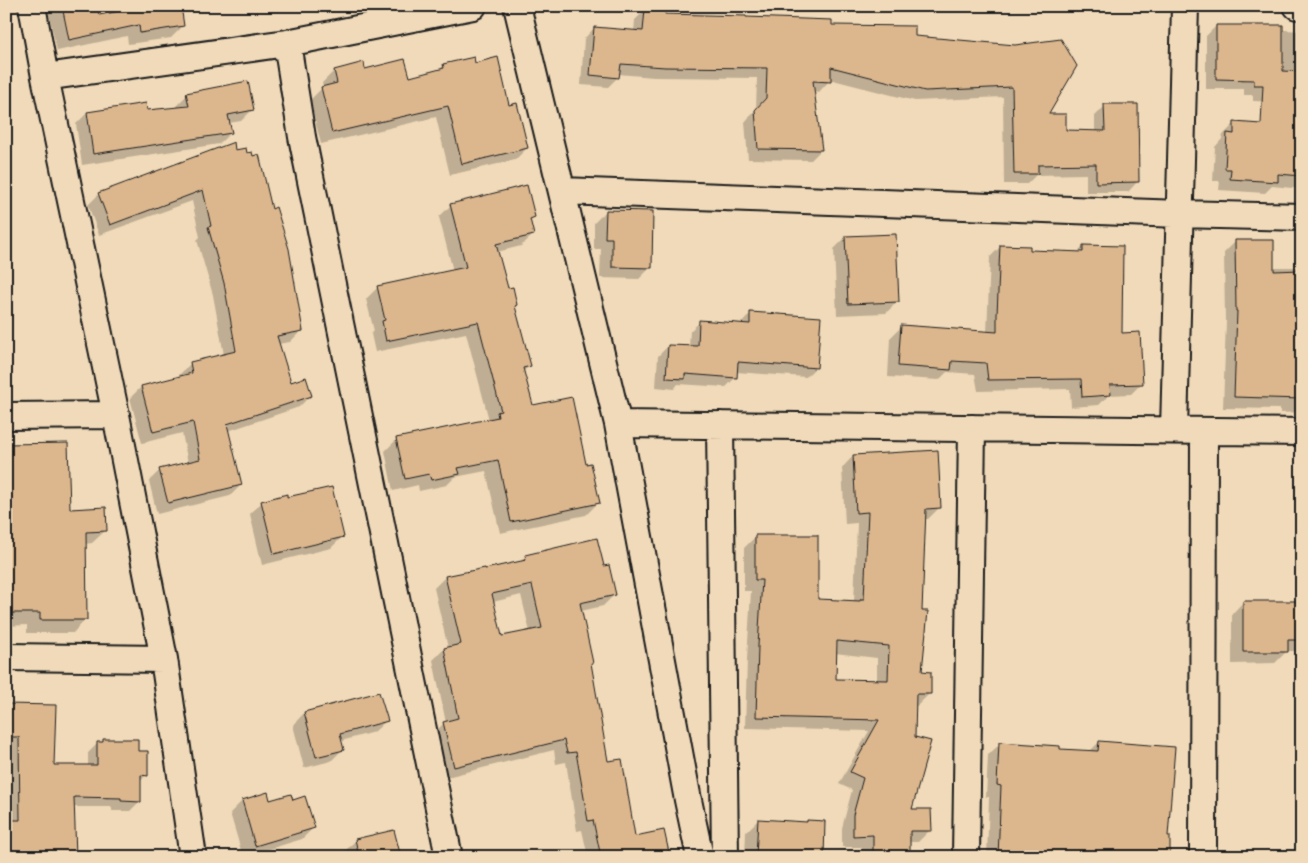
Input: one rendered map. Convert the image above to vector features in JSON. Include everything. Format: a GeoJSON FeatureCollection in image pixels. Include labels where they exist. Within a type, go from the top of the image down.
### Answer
{"type":"FeatureCollection","features":[{"type":"Feature","properties":{"kind":"street"},"geometry":{"type":"LineString","coordinates":[[32,6],[164,659],[192,857]]}},
{"type":"Feature","properties":{"kind":"street"},"geometry":{"type":"LineString","coordinates":[[45,77],[287,44],[473,6]]}},
{"type":"Feature","properties":{"kind":"street"},"geometry":{"type":"LineString","coordinates":[[518,6],[618,424],[700,857]]}},
{"type":"Feature","properties":{"kind":"street"},"geometry":{"type":"LineString","coordinates":[[1174,430],[1185,6]]}},
{"type":"Feature","properties":{"kind":"street"},"geometry":{"type":"LineString","coordinates":[[1296,6],[1302,6]]}},
{"type":"Feature","properties":{"kind":"street"},"geometry":{"type":"LineString","coordinates":[[287,44],[302,138],[449,857]]}},
{"type":"Feature","properties":{"kind":"street"},"geometry":{"type":"LineString","coordinates":[[562,191],[1302,217]]}},
{"type":"Feature","properties":{"kind":"street"},"geometry":{"type":"LineString","coordinates":[[6,416],[116,415]]}},
{"type":"Feature","properties":{"kind":"street"},"geometry":{"type":"LineString","coordinates":[[618,424],[1302,432]]}},
{"type":"Feature","properties":{"kind":"street"},"geometry":{"type":"LineString","coordinates":[[720,426],[725,857]]}},
{"type":"Feature","properties":{"kind":"street"},"geometry":{"type":"LineString","coordinates":[[966,857],[972,428]]}},
{"type":"Feature","properties":{"kind":"street"},"geometry":{"type":"LineString","coordinates":[[1203,857],[1204,431]]}},
{"type":"Feature","properties":{"kind":"street"},"geometry":{"type":"LineString","coordinates":[[6,657],[164,659]]}},
{"type":"Feature","properties":{"kind":"building"},"geometry":{"type":"Polygon","coordinates":[[[62,6],[97,6],[99,15],[146,6],[181,6],[184,26],[140,33],[139,25],[69,40],[62,6]]]}},
{"type":"Feature","properties":{"kind":"building"},"geometry":{"type":"Polygon","coordinates":[[[645,9],[665,10],[665,14],[832,20],[832,25],[915,26],[915,36],[1015,45],[1061,39],[1077,66],[1049,114],[1066,114],[1066,130],[1105,131],[1104,104],[1138,104],[1139,182],[1096,183],[1096,164],[1038,165],[1038,174],[1014,174],[1012,87],[925,91],[831,67],[831,82],[813,81],[822,150],[758,149],[755,110],[766,98],[767,68],[665,67],[621,64],[619,78],[590,75],[594,27],[643,31],[645,9]]]}},
{"type":"Feature","properties":{"kind":"building"},"geometry":{"type":"Polygon","coordinates":[[[1216,25],[1283,25],[1283,71],[1302,72],[1302,176],[1278,174],[1278,182],[1230,179],[1231,169],[1225,169],[1227,133],[1234,134],[1234,122],[1261,124],[1263,85],[1254,85],[1254,80],[1216,79],[1216,25]]]}},
{"type":"Feature","properties":{"kind":"building"},"geometry":{"type":"Polygon","coordinates":[[[474,57],[475,63],[498,57],[509,105],[517,103],[528,148],[462,164],[448,106],[332,133],[321,87],[337,83],[334,70],[364,62],[365,69],[405,59],[410,77],[444,68],[443,64],[474,57]]]}},
{"type":"Feature","properties":{"kind":"building"},"geometry":{"type":"Polygon","coordinates":[[[248,81],[254,110],[228,115],[232,133],[93,154],[87,112],[146,103],[147,110],[189,106],[186,93],[248,81]]]}},
{"type":"Feature","properties":{"kind":"building"},"geometry":{"type":"Polygon","coordinates":[[[234,142],[235,150],[246,148],[247,153],[252,152],[253,156],[259,154],[272,209],[276,207],[289,249],[303,331],[277,336],[291,382],[306,377],[312,396],[227,424],[242,485],[168,503],[159,469],[200,459],[193,422],[153,432],[141,386],[192,373],[190,362],[236,351],[224,283],[208,227],[211,226],[203,190],[110,225],[98,193],[234,142]]]}},
{"type":"Feature","properties":{"kind":"building"},"geometry":{"type":"Polygon","coordinates":[[[527,185],[535,217],[530,219],[534,235],[496,244],[508,288],[513,287],[517,305],[515,306],[531,366],[523,368],[533,405],[572,397],[586,464],[591,463],[600,503],[511,522],[498,460],[458,468],[460,474],[431,480],[429,474],[405,479],[396,438],[498,417],[497,412],[501,411],[478,322],[386,341],[382,321],[385,320],[377,286],[466,267],[450,204],[527,185]]]}},
{"type":"Feature","properties":{"kind":"building"},"geometry":{"type":"Polygon","coordinates":[[[606,210],[653,211],[652,268],[612,267],[612,238],[605,238],[606,210]]]}},
{"type":"Feature","properties":{"kind":"building"},"geometry":{"type":"Polygon","coordinates":[[[896,234],[899,302],[848,304],[845,236],[896,234]]]}},
{"type":"Feature","properties":{"kind":"building"},"geometry":{"type":"Polygon","coordinates":[[[1235,240],[1274,240],[1274,271],[1302,270],[1302,399],[1234,397],[1237,311],[1235,240]]]}},
{"type":"Feature","properties":{"kind":"building"},"geometry":{"type":"Polygon","coordinates":[[[1000,245],[1030,246],[1030,250],[1083,252],[1083,245],[1123,246],[1122,333],[1140,332],[1143,384],[1110,385],[1111,395],[1082,397],[1081,379],[988,380],[986,363],[952,361],[951,370],[898,366],[901,325],[997,332],[1000,245]]]}},
{"type":"Feature","properties":{"kind":"building"},"geometry":{"type":"Polygon","coordinates":[[[750,312],[821,317],[817,368],[738,362],[737,378],[685,374],[685,379],[666,378],[668,345],[698,346],[699,320],[750,324],[750,312]]]}},
{"type":"Feature","properties":{"kind":"building"},"geometry":{"type":"Polygon","coordinates":[[[68,443],[70,509],[106,507],[107,531],[86,532],[87,620],[40,620],[40,613],[6,613],[6,444],[68,443]]]}},
{"type":"Feature","properties":{"kind":"building"},"geometry":{"type":"Polygon","coordinates":[[[938,450],[941,508],[926,509],[922,611],[928,611],[922,671],[931,672],[931,694],[916,694],[915,737],[931,741],[912,809],[931,809],[932,831],[910,831],[910,857],[873,857],[873,835],[853,836],[853,815],[863,778],[850,772],[879,720],[756,717],[762,580],[755,580],[755,535],[818,535],[818,599],[860,601],[864,599],[868,512],[856,513],[853,455],[938,450]],[[837,641],[836,679],[888,680],[889,646],[837,641]]]}},
{"type":"Feature","properties":{"kind":"building"},"geometry":{"type":"Polygon","coordinates":[[[332,487],[344,537],[274,554],[261,501],[287,494],[287,497],[332,487]]]}},
{"type":"Feature","properties":{"kind":"building"},"geometry":{"type":"Polygon","coordinates":[[[597,538],[604,566],[609,565],[616,595],[580,603],[593,663],[591,663],[608,761],[622,759],[635,836],[664,830],[670,857],[601,857],[593,820],[588,821],[576,752],[567,753],[564,740],[454,767],[443,722],[458,718],[444,648],[461,644],[445,576],[526,560],[525,555],[597,538]],[[532,585],[492,594],[502,636],[542,628],[532,585]]]}},
{"type":"Feature","properties":{"kind":"building"},"geometry":{"type":"Polygon","coordinates":[[[1243,601],[1302,601],[1302,640],[1288,640],[1288,652],[1243,652],[1243,601]]]}},
{"type":"Feature","properties":{"kind":"building"},"geometry":{"type":"Polygon","coordinates":[[[379,692],[388,721],[340,734],[344,750],[316,757],[304,712],[379,692]]]}},
{"type":"Feature","properties":{"kind":"building"},"geometry":{"type":"Polygon","coordinates":[[[6,704],[56,705],[54,765],[97,765],[97,742],[103,742],[103,739],[138,739],[138,751],[148,751],[148,776],[141,775],[141,802],[121,801],[121,798],[74,797],[76,857],[6,857],[6,820],[20,820],[19,737],[6,737],[6,704]]]}},
{"type":"Feature","properties":{"kind":"building"},"geometry":{"type":"Polygon","coordinates":[[[1099,741],[1175,747],[1168,836],[1170,836],[1170,857],[998,857],[1001,786],[997,785],[999,742],[1060,746],[1060,749],[1098,751],[1099,741]]]}},
{"type":"Feature","properties":{"kind":"building"},"geometry":{"type":"Polygon","coordinates":[[[268,792],[270,800],[291,794],[293,800],[305,796],[315,828],[255,846],[242,800],[268,792]]]}},
{"type":"Feature","properties":{"kind":"building"},"geometry":{"type":"Polygon","coordinates":[[[758,819],[807,822],[807,820],[825,821],[824,857],[756,857],[758,819]]]}},
{"type":"Feature","properties":{"kind":"building"},"geometry":{"type":"Polygon","coordinates":[[[394,830],[401,857],[359,857],[355,839],[394,830]]]}}]}
